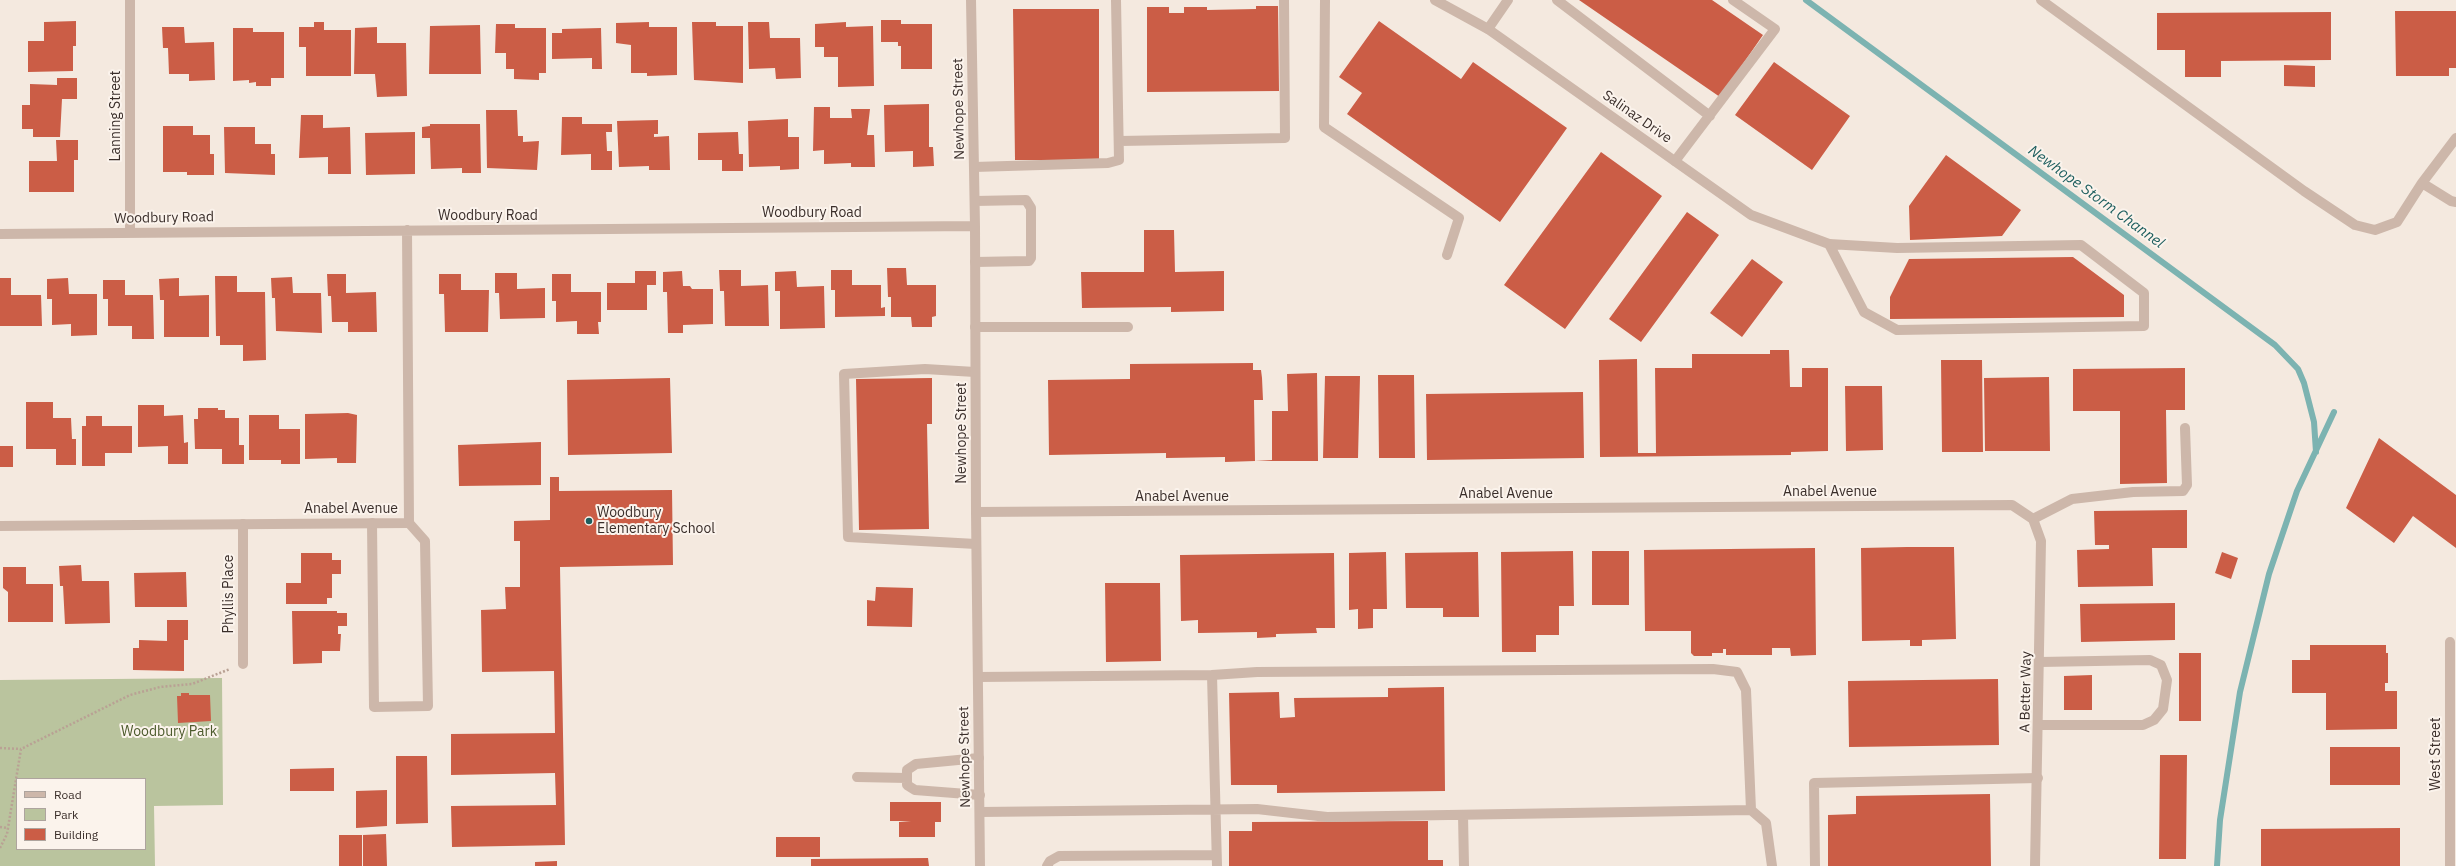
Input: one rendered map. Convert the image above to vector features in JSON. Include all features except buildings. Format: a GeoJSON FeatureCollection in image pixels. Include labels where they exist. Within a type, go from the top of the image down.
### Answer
{"type":"FeatureCollection","features":[{"type":"Feature","properties":{"kind":"street","name":"Lanning Street"},"geometry":{"type":"LineString","coordinates":[[130,0],[130,232]]}},
{"type":"Feature","properties":{"kind":"street","name":"Newhope Street"},"geometry":{"type":"LineString","coordinates":[[971,0],[975,201],[976,544],[980,866]]}},
{"type":"Feature","properties":{"kind":"street"},"geometry":{"type":"LineString","coordinates":[[974,166],[1115,163],[1120,157],[1116,0]]}},
{"type":"Feature","properties":{"kind":"street"},"geometry":{"type":"LineString","coordinates":[[1120,141],[1285,138],[1284,0]]}},
{"type":"Feature","properties":{"kind":"street"},"geometry":{"type":"LineString","coordinates":[[1325,0],[1324,127],[1459,218],[1447,255]]}},
{"type":"Feature","properties":{"kind":"street","name":"Salinaz Drive"},"geometry":{"type":"LineString","coordinates":[[1435,0],[1488,29],[1751,215],[1829,244],[1897,248],[2081,246],[2144,293],[2144,326],[1897,330],[1864,312],[1829,244]]}},
{"type":"Feature","properties":{"kind":"street"},"geometry":{"type":"LineString","coordinates":[[1488,29],[1508,0]]}},
{"type":"Feature","properties":{"kind":"street"},"geometry":{"type":"LineString","coordinates":[[1557,0],[1710,116]]}},
{"type":"Feature","properties":{"kind":"street"},"geometry":{"type":"LineString","coordinates":[[1675,162],[1775,29],[1733,0]]}},
{"type":"Feature","properties":{"kind":"street"},"geometry":{"type":"LineString","coordinates":[[2041,0],[2304,191],[2355,225],[2375,230],[2398,222],[2422,184],[2456,138]]}},
{"type":"Feature","properties":{"kind":"street"},"geometry":{"type":"LineString","coordinates":[[2422,184],[2451,201],[2456,202]]}},
{"type":"Feature","properties":{"kind":"street"},"geometry":{"type":"LineString","coordinates":[[975,201],[1026,200],[1031,208],[1031,258],[1029,261],[975,262]]}},
{"type":"Feature","properties":{"kind":"street","name":"Woodbury Road"},"geometry":{"type":"LineString","coordinates":[[0,234],[975,226]]}},
{"type":"Feature","properties":{"kind":"street","name":"Anabel Avenue"},"geometry":{"type":"LineString","coordinates":[[0,526],[409,523],[407,230]]}},
{"type":"Feature","properties":{"kind":"street"},"geometry":{"type":"LineString","coordinates":[[975,327],[1128,327]]}},
{"type":"Feature","properties":{"kind":"street"},"geometry":{"type":"LineString","coordinates":[[975,372],[925,370],[844,374],[848,537],[976,544]]}},
{"type":"Feature","properties":{"kind":"street"},"geometry":{"type":"LineString","coordinates":[[2033,519],[2072,499],[2133,492],[2183,491],[2187,485],[2185,428]]}},
{"type":"Feature","properties":{"kind":"street","name":"Anabel Avenue"},"geometry":{"type":"LineString","coordinates":[[976,512],[2012,505],[2033,519]]}},
{"type":"Feature","properties":{"kind":"street","name":"A Better Way"},"geometry":{"type":"LineString","coordinates":[[2033,519],[2041,541],[2039,724],[2035,866]]}},
{"type":"Feature","properties":{"kind":"street"},"geometry":{"type":"LineString","coordinates":[[372,523],[374,707],[428,706],[425,541],[409,523]]}},
{"type":"Feature","properties":{"kind":"street","name":"Phyllis Place"},"geometry":{"type":"LineString","coordinates":[[243,524],[243,664]]}},
{"type":"Feature","properties":{"kind":"street","name":"West Street"},"geometry":{"type":"LineString","coordinates":[[2450,642],[2453,815],[2450,866]]}},
{"type":"Feature","properties":{"kind":"street"},"geometry":{"type":"LineString","coordinates":[[2039,724],[2143,725],[2154,720],[2164,709],[2167,680],[2162,664],[2150,660],[2040,662]]}},
{"type":"Feature","properties":{"kind":"street"},"geometry":{"type":"LineString","coordinates":[[978,677],[1212,675],[1265,672],[1705,669],[1737,672],[1746,690],[1751,810]]}},
{"type":"Feature","properties":{"kind":"street"},"geometry":{"type":"LineString","coordinates":[[1212,675],[1217,866]]}},
{"type":"Feature","properties":{"kind":"street"},"geometry":{"type":"LineString","coordinates":[[979,758],[916,764],[907,770],[907,778],[908,785],[915,790],[980,795]]}},
{"type":"Feature","properties":{"kind":"street"},"geometry":{"type":"LineString","coordinates":[[857,777],[907,778]]}},
{"type":"Feature","properties":{"kind":"street"},"geometry":{"type":"LineString","coordinates":[[1815,866],[1814,783],[2038,778]]}},
{"type":"Feature","properties":{"kind":"street"},"geometry":{"type":"LineString","coordinates":[[980,812],[1215,810],[1258,808],[1327,817],[1751,810],[1766,823],[1772,866]]}},
{"type":"Feature","properties":{"kind":"street"},"geometry":{"type":"LineString","coordinates":[[1463,815],[1464,866]]}},
{"type":"Feature","properties":{"kind":"street"},"geometry":{"type":"LineString","coordinates":[[1047,866],[1050,861],[1059,856],[1216,855]]}},
{"type":"Feature","properties":{"kind":"path"},"geometry":{"type":"LineString","coordinates":[[0,748],[21,749],[130,695],[160,687],[192,684],[243,664]]}},
{"type":"Feature","properties":{"kind":"path"},"geometry":{"type":"LineString","coordinates":[[0,848],[7,828],[21,749]]}},
{"type":"Feature","properties":{"kind":"path"},"geometry":{"type":"LineString","coordinates":[[0,827],[7,828]]}},
{"type":"Feature","properties":{"kind":"green space","name":"Woodbury Park"},"geometry":{"type":"Polygon","coordinates":[[[222,678],[223,805],[154,806],[155,866],[0,866],[0,680],[222,678]]]}},
{"type":"Feature","properties":{"kind":"waterway","name":"Newhope Storm Channel"},"geometry":{"type":"LineString","coordinates":[[1806,0],[2275,345],[2298,369],[2304,383],[2314,422],[2316,452]]}},
{"type":"Feature","properties":{"kind":"waterway"},"geometry":{"type":"LineString","coordinates":[[2217,866],[2220,820],[2240,692],[2269,574],[2297,491],[2334,412]]}},
{"type":"Feature","properties":{"kind":"place","name":"Woodbury Elementary School"},"geometry":{"type":"Point","coordinates":[589,521]}}]}
